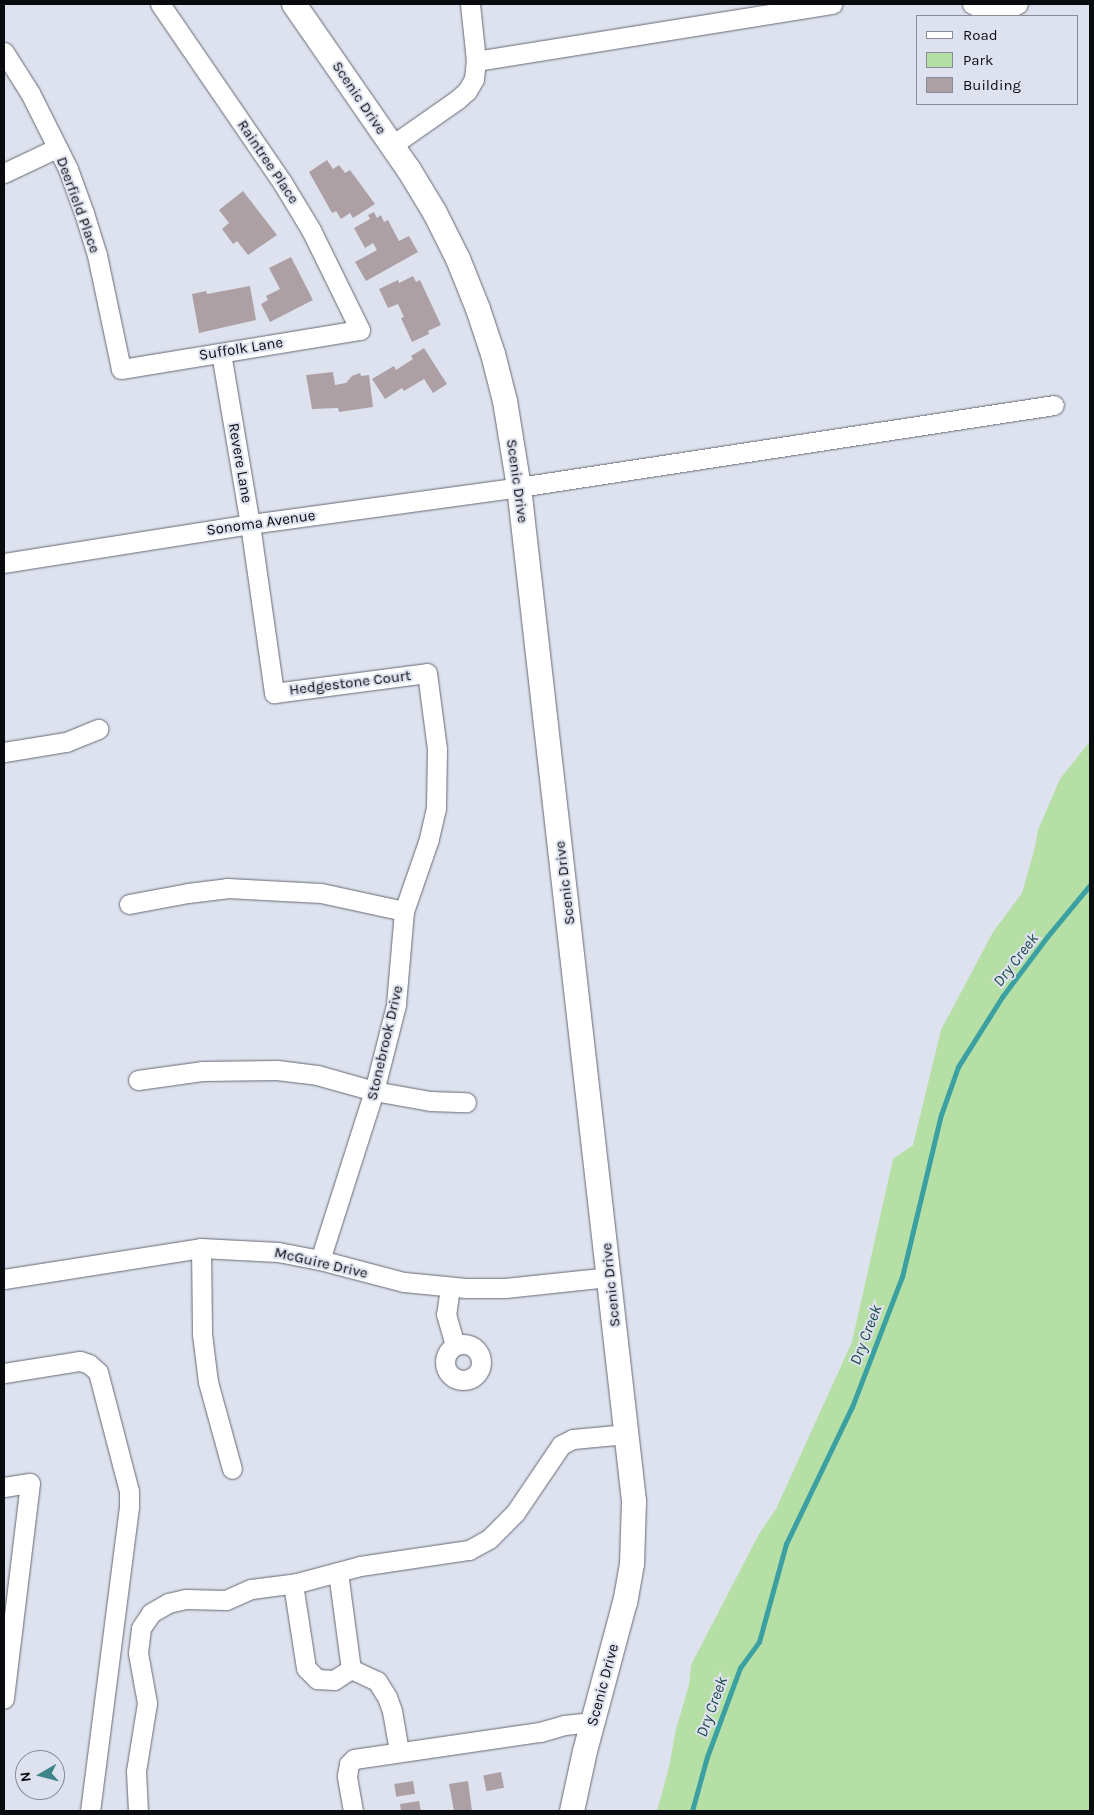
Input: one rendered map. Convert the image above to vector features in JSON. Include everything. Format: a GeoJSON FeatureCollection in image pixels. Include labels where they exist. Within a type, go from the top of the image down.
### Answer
{"type":"FeatureCollection","features":[{"type":"Feature","properties":{"kind":"main road","name":"Scenic Drive"},"geometry":{"type":"LineString","coordinates":[[294,4],[409,170],[435,213],[458,258],[478,309],[504,401],[519,488],[634,1501],[632,1564],[625,1602],[593,1722],[572,1811]]}},
{"type":"Feature","properties":{"kind":"street","name":"Raintree Place"},"geometry":{"type":"LineString","coordinates":[[160,4],[282,182],[316,238],[360,330]]}},
{"type":"Feature","properties":{"kind":"street"},"geometry":{"type":"LineString","coordinates":[[391,146],[444,110],[467,91],[474,79],[476,61],[470,4]]}},
{"type":"Feature","properties":{"kind":"street"},"geometry":{"type":"LineString","coordinates":[[476,61],[832,4]]}},
{"type":"Feature","properties":{"kind":"street"},"geometry":{"type":"LineString","coordinates":[[972,4],[989,12],[1000,12],[1018,4]]}},
{"type":"Feature","properties":{"kind":"street","name":"Deerfield Place"},"geometry":{"type":"LineString","coordinates":[[4,52],[30,93],[68,169],[94,246],[121,369]]}},
{"type":"Feature","properties":{"kind":"street"},"geometry":{"type":"LineString","coordinates":[[4,173],[57,148]]}},
{"type":"Feature","properties":{"kind":"street","name":"Suffolk Lane"},"geometry":{"type":"LineString","coordinates":[[121,369],[360,330]]}},
{"type":"Feature","properties":{"kind":"street","name":"Revere Lane"},"geometry":{"type":"LineString","coordinates":[[220,353],[250,524],[274,693]]}},
{"type":"Feature","properties":{"kind":"street","name":"Sonoma Avenue"},"geometry":{"type":"LineString","coordinates":[[4,563],[250,524],[519,488],[1054,405]]}},
{"type":"Feature","properties":{"kind":"street","name":"Hedgestone Court"},"geometry":{"type":"LineString","coordinates":[[274,693],[427,673]]}},
{"type":"Feature","properties":{"kind":"street","name":"Stonebrook Drive"},"geometry":{"type":"LineString","coordinates":[[320,1260],[374,1090],[396,1005],[404,911],[430,838],[436,808],[437,749],[427,673]]}},
{"type":"Feature","properties":{"kind":"street"},"geometry":{"type":"LineString","coordinates":[[4,752],[66,742],[98,729]]}},
{"type":"Feature","properties":{"kind":"street"},"geometry":{"type":"LineString","coordinates":[[129,904],[227,888],[321,892],[404,911]]}},
{"type":"Feature","properties":{"kind":"street"},"geometry":{"type":"LineString","coordinates":[[138,1080],[203,1070],[277,1070],[317,1075],[430,1102],[466,1102]]}},
{"type":"Feature","properties":{"kind":"street"},"geometry":{"type":"LineString","coordinates":[[201,1248],[202,1334],[207,1372],[218,1423],[232,1469]]}},
{"type":"Feature","properties":{"kind":"street","name":"McGuire Drive"},"geometry":{"type":"LineString","coordinates":[[4,1279],[201,1248],[278,1252],[320,1260],[404,1282],[450,1287],[505,1288],[610,1277]]}},
{"type":"Feature","properties":{"kind":"street"},"geometry":{"type":"LineString","coordinates":[[450,1287],[446,1314],[455,1346]]}},
{"type":"Feature","properties":{"kind":"street"},"geometry":{"type":"LineString","coordinates":[[4,1373],[80,1361],[98,1372],[129,1491],[129,1507],[90,1811]]}},
{"type":"Feature","properties":{"kind":"street"},"geometry":{"type":"LineString","coordinates":[[138,1811],[136,1771],[148,1703],[138,1653],[141,1628],[151,1613],[168,1603],[186,1599],[226,1600],[251,1589],[294,1584],[360,1566],[469,1550],[489,1539],[515,1513],[561,1445],[573,1440],[627,1434]]}},
{"type":"Feature","properties":{"kind":"street"},"geometry":{"type":"LineString","coordinates":[[4,1487],[30,1483],[9,1607],[4,1698]]}},
{"type":"Feature","properties":{"kind":"street"},"geometry":{"type":"LineString","coordinates":[[338,1572],[351,1669]]}},
{"type":"Feature","properties":{"kind":"street"},"geometry":{"type":"LineString","coordinates":[[294,1584],[306,1668],[317,1679],[334,1680],[351,1669]]}},
{"type":"Feature","properties":{"kind":"street"},"geometry":{"type":"LineString","coordinates":[[351,1669],[378,1681],[387,1697],[399,1751]]}},
{"type":"Feature","properties":{"kind":"street"},"geometry":{"type":"LineString","coordinates":[[353,1811],[347,1776],[349,1764],[354,1758],[540,1732],[564,1725],[593,1722]]}},
{"type":"Feature","properties":{"kind":"green space"},"geometry":{"type":"Polygon","coordinates":[[[1090,741],[1090,1811],[657,1811],[669,1767],[676,1729],[689,1685],[691,1665],[759,1534],[776,1509],[852,1342],[893,1159],[913,1145],[941,1030],[993,932],[1022,893],[1038,830],[1060,779],[1090,741]]]}},
{"type":"Feature","properties":{"kind":"building"},"geometry":{"type":"Polygon","coordinates":[[[327,160],[333,169],[339,165],[345,173],[350,170],[375,204],[353,218],[350,213],[341,219],[336,211],[332,213],[309,172],[327,160]]]}},
{"type":"Feature","properties":{"kind":"building"},"geometry":{"type":"Polygon","coordinates":[[[243,191],[277,235],[248,255],[237,241],[233,244],[222,229],[229,223],[219,210],[243,191]]]}},
{"type":"Feature","properties":{"kind":"building"},"geometry":{"type":"Polygon","coordinates":[[[374,212],[377,218],[381,215],[384,222],[388,220],[399,241],[409,236],[418,252],[366,281],[355,262],[377,250],[373,243],[365,248],[354,228],[370,219],[368,215],[374,212]]]}},
{"type":"Feature","properties":{"kind":"building"},"geometry":{"type":"Polygon","coordinates":[[[291,257],[313,300],[270,322],[261,304],[268,300],[266,296],[280,289],[269,268],[291,257]]]}},
{"type":"Feature","properties":{"kind":"building"},"geometry":{"type":"Polygon","coordinates":[[[413,276],[416,282],[420,280],[441,325],[428,331],[429,334],[412,342],[401,318],[404,317],[398,304],[388,308],[379,289],[398,280],[399,283],[413,276]]]}},
{"type":"Feature","properties":{"kind":"building"},"geometry":{"type":"Polygon","coordinates":[[[250,286],[256,320],[199,333],[192,294],[206,291],[207,294],[250,286]]]}},
{"type":"Feature","properties":{"kind":"building"},"geometry":{"type":"Polygon","coordinates":[[[424,348],[447,384],[433,393],[424,379],[404,391],[402,388],[385,399],[372,379],[394,366],[396,370],[413,359],[411,356],[424,348]]]}},
{"type":"Feature","properties":{"kind":"building"},"geometry":{"type":"Polygon","coordinates":[[[333,372],[335,385],[346,383],[352,376],[360,373],[361,376],[369,375],[373,407],[339,412],[338,408],[312,409],[306,375],[333,372]]]}},
{"type":"Feature","properties":{"kind":"building"},"geometry":{"type":"Polygon","coordinates":[[[501,1772],[504,1788],[486,1791],[483,1775],[501,1772]]]}},
{"type":"Feature","properties":{"kind":"building"},"geometry":{"type":"Polygon","coordinates":[[[413,1781],[415,1794],[396,1797],[394,1784],[413,1781]]]}},
{"type":"Feature","properties":{"kind":"building"},"geometry":{"type":"Polygon","coordinates":[[[468,1781],[472,1811],[454,1811],[449,1784],[468,1781]]]}},
{"type":"Feature","properties":{"kind":"building"},"geometry":{"type":"Polygon","coordinates":[[[419,1801],[421,1811],[401,1811],[400,1804],[419,1801]]]}},
{"type":"Feature","properties":{"kind":"waterway","name":"Dry Creek"},"geometry":{"type":"LineString","coordinates":[[692,1811],[707,1757],[740,1668],[759,1642],[786,1544],[852,1407],[902,1277],[941,1115],[958,1067],[1002,997],[1047,937],[1090,885]]}}]}
